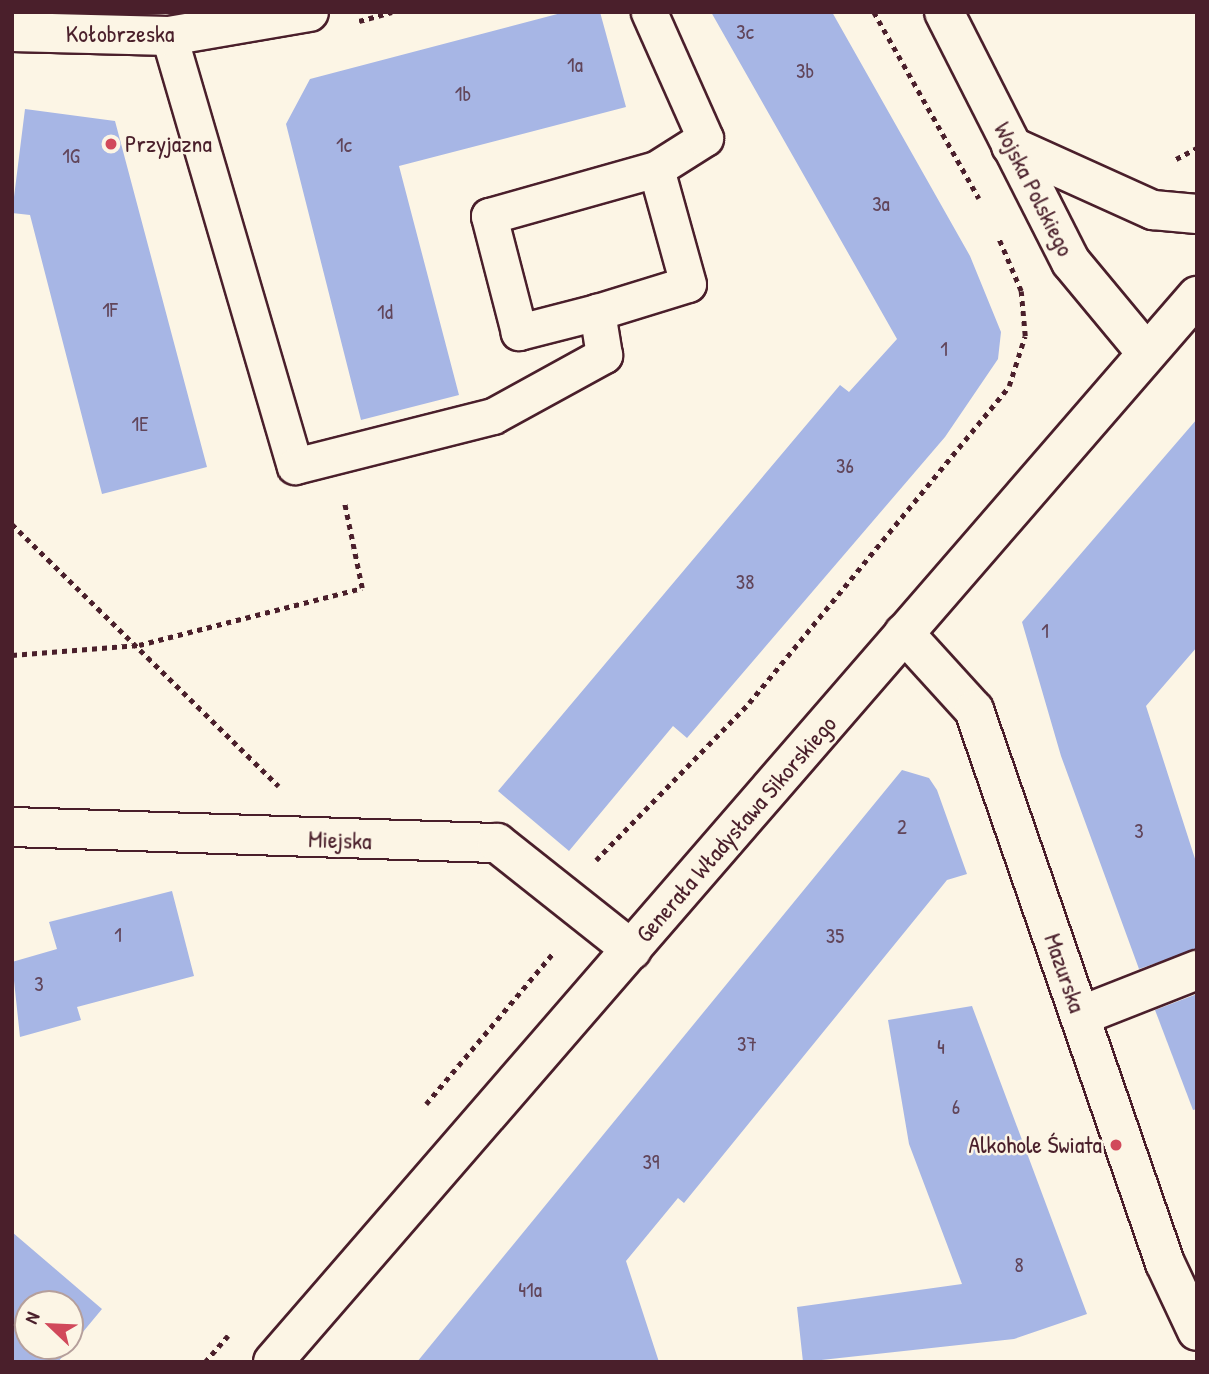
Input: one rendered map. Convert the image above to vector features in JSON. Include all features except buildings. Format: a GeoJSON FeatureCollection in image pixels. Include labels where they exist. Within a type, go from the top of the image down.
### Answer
{"type":"FeatureCollection","features":[{"type":"Feature","properties":{"kind":"street","name":"Kołobrzeska"},"geometry":{"type":"LineString","coordinates":[[12,32],[169,36],[309,12]]}},
{"type":"Feature","properties":{"kind":"street","name":"Wojska Polskiego"},"geometry":{"type":"LineString","coordinates":[[944,12],[1071,262],[1145,351]]}},
{"type":"Feature","properties":{"kind":"street"},"geometry":{"type":"LineString","coordinates":[[1012,146],[1153,210],[1197,214]]}},
{"type":"Feature","properties":{"kind":"street","name":"Generała Władysława Sikorskiego"},"geometry":{"type":"LineString","coordinates":[[273,1362],[632,950],[1145,351],[1197,296]]}},
{"type":"Feature","properties":{"kind":"street","name":"Mazurska"},"geometry":{"type":"LineString","coordinates":[[904,633],[974,710],[1165,1263],[1197,1331]]}},
{"type":"Feature","properties":{"kind":"street","name":"Miejska"},"geometry":{"type":"LineString","coordinates":[[12,827],[496,844],[632,950]]}},
{"type":"Feature","properties":{"kind":"street"},"geometry":{"type":"LineString","coordinates":[[1080,1016],[1197,970]]}},
{"type":"Feature","properties":{"kind":"lane"},"geometry":{"type":"LineString","coordinates":[[649,12],[705,138],[656,169],[489,216],[519,332],[597,313],[688,284],[656,169]]}},
{"type":"Feature","properties":{"kind":"lane"},"geometry":{"type":"LineString","coordinates":[[169,36],[295,466],[494,416],[604,355],[597,313]]}},
{"type":"Feature","properties":{"kind":"path"},"geometry":{"type":"LineString","coordinates":[[874,12],[985,210]]}},
{"type":"Feature","properties":{"kind":"path"},"geometry":{"type":"LineString","coordinates":[[1176,159],[1197,148]]}},
{"type":"Feature","properties":{"kind":"path"},"geometry":{"type":"LineString","coordinates":[[418,1113],[586,914],[587,869],[749,703],[1009,386],[1025,336],[1021,290],[997,233]]}},
{"type":"Feature","properties":{"kind":"path"},"geometry":{"type":"LineString","coordinates":[[12,655],[139,645],[362,588],[335,456]]}},
{"type":"Feature","properties":{"kind":"path"},"geometry":{"type":"LineString","coordinates":[[12,524],[139,645],[285,792]]}},
{"type":"Feature","properties":{"kind":"place","name":"Przyjazna"},"geometry":{"type":"Point","coordinates":[111,144]}},
{"type":"Feature","properties":{"kind":"place","name":"Alkohole Świata"},"geometry":{"type":"Point","coordinates":[1116,1145]}}]}
